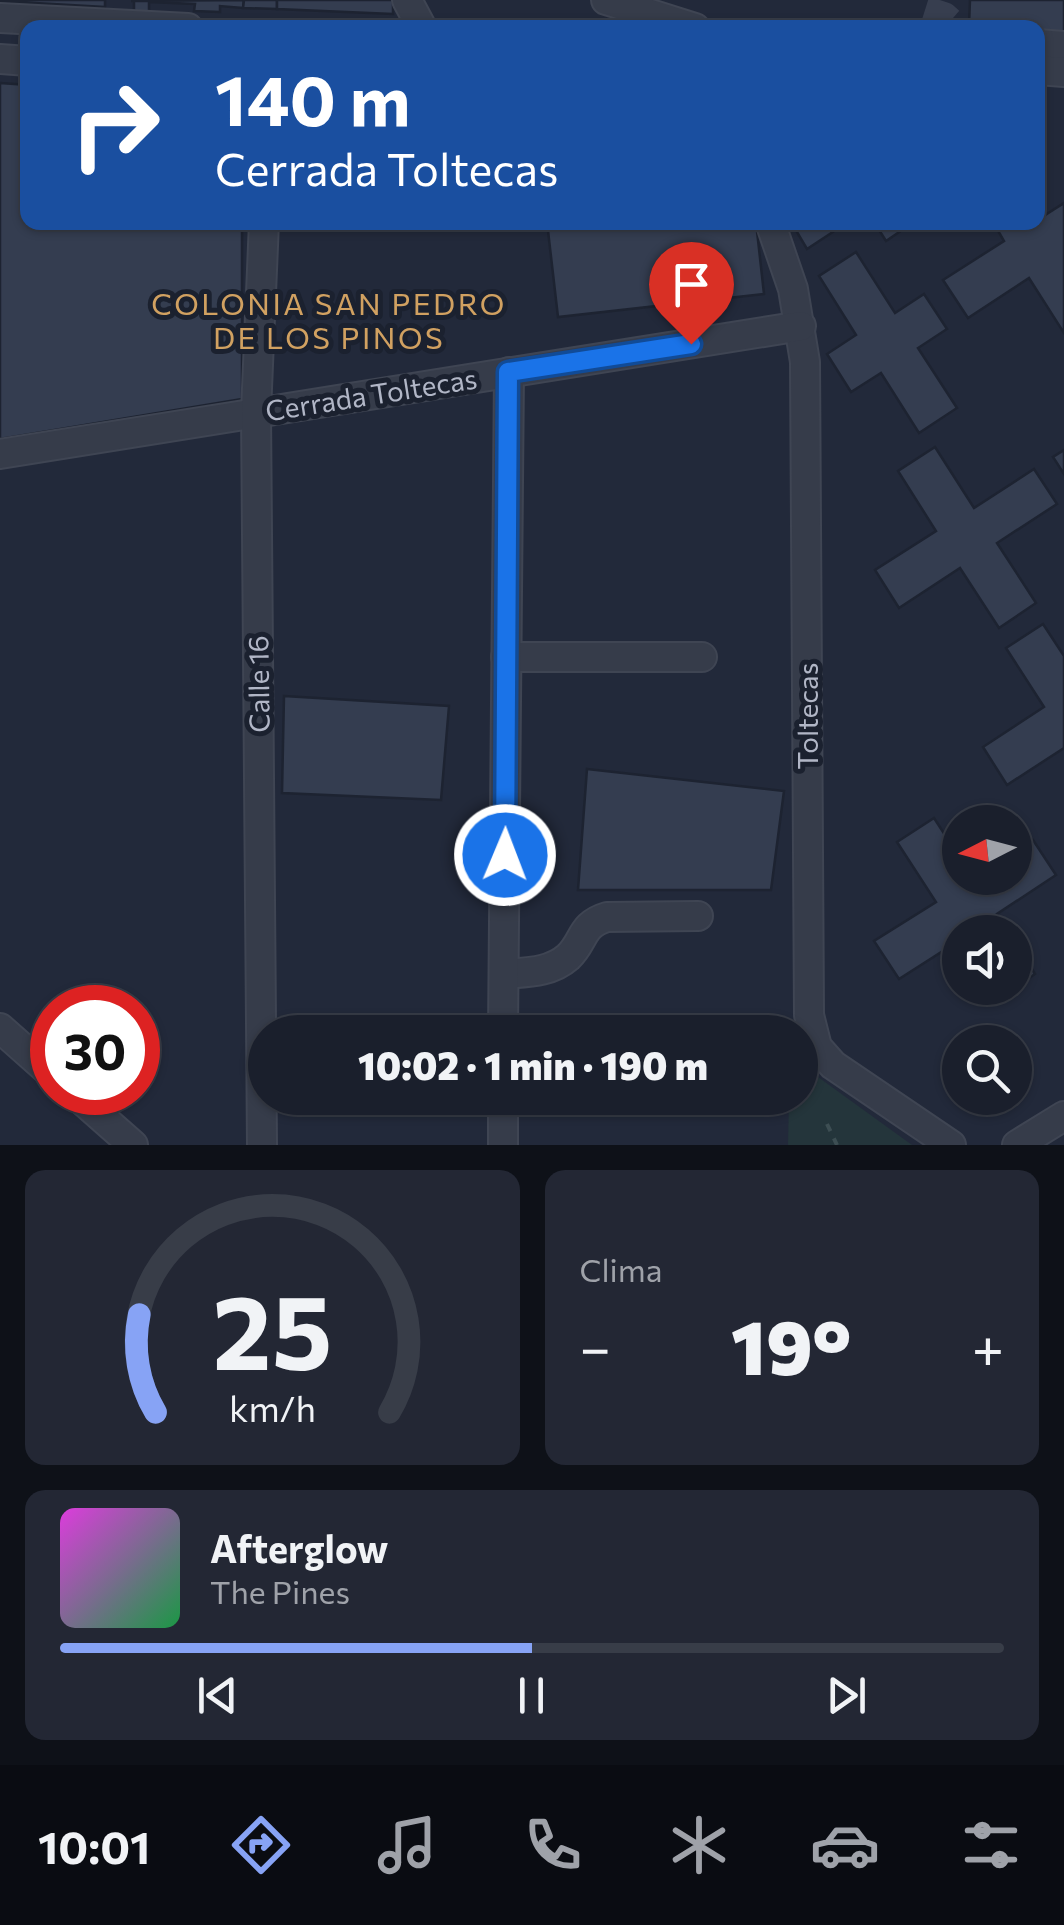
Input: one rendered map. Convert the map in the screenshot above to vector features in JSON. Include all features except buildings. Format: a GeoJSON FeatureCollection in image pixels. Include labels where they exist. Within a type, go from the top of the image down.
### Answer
{"type":"FeatureCollection","features":[{"type":"Feature","properties":{"kind":"street"},"geometry":{"type":"LineString","coordinates":[[606,0],[670,20]]}},
{"type":"Feature","properties":{"kind":"street"},"geometry":{"type":"LineString","coordinates":[[0,18],[102,20]]}},
{"type":"Feature","properties":{"kind":"street","name":"Calle 16"},"geometry":{"type":"LineString","coordinates":[[262,1145],[256,412],[264,230]]}},
{"type":"Feature","properties":{"kind":"street","name":"Toltecas"},"geometry":{"type":"LineString","coordinates":[[773,230],[793,289],[805,362],[809,1015],[817,1047],[833,1066],[951,1145]]}},
{"type":"Feature","properties":{"kind":"street","name":"Cerrada Toltecas"},"geometry":{"type":"LineString","coordinates":[[0,454],[801,326]]}},
{"type":"Feature","properties":{"kind":"street"},"geometry":{"type":"LineString","coordinates":[[504,1015],[508,372]]}},
{"type":"Feature","properties":{"kind":"street"},"geometry":{"type":"LineString","coordinates":[[506,657],[702,656]]}},
{"type":"Feature","properties":{"kind":"street"},"geometry":{"type":"LineString","coordinates":[[504,974],[545,970],[565,960],[592,921],[607,917],[698,916]]}},
{"type":"Feature","properties":{"kind":"street"},"geometry":{"type":"LineString","coordinates":[[0,1028],[30,1055]]}},
{"type":"Feature","properties":{"kind":"street"},"geometry":{"type":"LineString","coordinates":[[99,1115],[133,1145]]}},
{"type":"Feature","properties":{"kind":"street"},"geometry":{"type":"LineString","coordinates":[[502,1145],[503,1115]]}},
{"type":"Feature","properties":{"kind":"street"},"geometry":{"type":"LineString","coordinates":[[1017,1145],[1064,1116]]}},
{"type":"Feature","properties":{"kind":"path"},"geometry":{"type":"LineString","coordinates":[[827,1124],[836,1145]]}},
{"type":"Feature","properties":{"kind":"shaded area"},"geometry":{"type":"Polygon","coordinates":[[[818,1077],[912,1145],[788,1145],[789,1115],[818,1115],[818,1077]]]}},
{"type":"Feature","properties":{"kind":"tunnel"},"geometry":{"type":"LineString","coordinates":[[925,10],[949,20]]}},
{"type":"Feature","properties":{"kind":"district","name":"COLONIA SAN PEDRO DE LOS PINOS"},"geometry":{"type":"Point","coordinates":[329,319]}},
{"type":"Feature","properties":{"kind":"route"},"geometry":{"type":"LineString","coordinates":[[505,855],[508,372],[691,344]]}}]}
